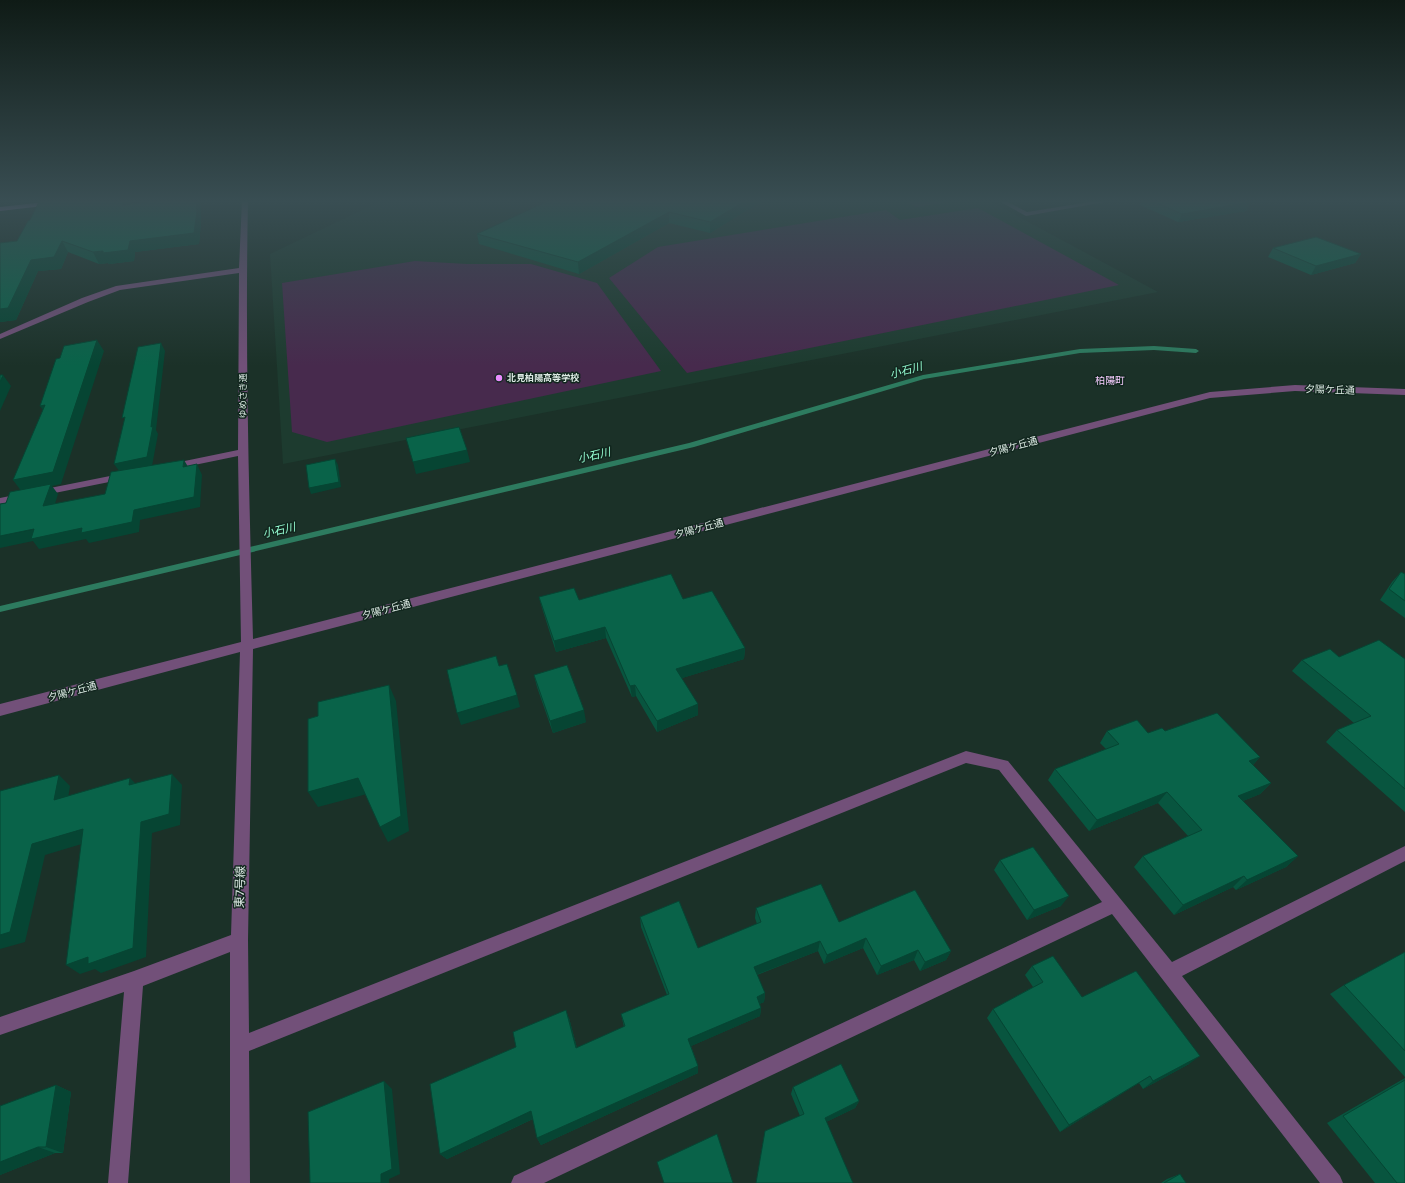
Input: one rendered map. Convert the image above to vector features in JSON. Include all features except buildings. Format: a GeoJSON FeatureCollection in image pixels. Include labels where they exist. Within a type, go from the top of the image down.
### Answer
{"type":"FeatureCollection","features":[{"type":"Feature","properties":{"kind":"street","name":"ゆめさき通"},"geometry":{"type":"LineString","coordinates":[[243,255],[246,592]]}},
{"type":"Feature","properties":{"kind":"street"},"geometry":{"type":"LineString","coordinates":[[0,337],[85,300],[119,288],[243,270]]}},
{"type":"Feature","properties":{"kind":"street","name":"夕陽ケ丘通"},"geometry":{"type":"LineString","coordinates":[[0,710],[1210,395],[1296,388],[1405,392]]}},
{"type":"Feature","properties":{"kind":"street"},"geometry":{"type":"LineString","coordinates":[[159,469],[244,452]]}},
{"type":"Feature","properties":{"kind":"street"},"geometry":{"type":"LineString","coordinates":[[0,501],[136,474]]}},
{"type":"Feature","properties":{"kind":"street","name":"東7号線"},"geometry":{"type":"LineString","coordinates":[[240,1183],[239,940],[247,645],[246,592]]}},
{"type":"Feature","properties":{"kind":"street"},"geometry":{"type":"LineString","coordinates":[[239,1046],[966,757],[1003,765],[1113,905],[1169,973],[1333,1183]]}},
{"type":"Feature","properties":{"kind":"street"},"geometry":{"type":"LineString","coordinates":[[1169,973],[1405,853]]}},
{"type":"Feature","properties":{"kind":"street"},"geometry":{"type":"LineString","coordinates":[[521,1183],[1113,905]]}},
{"type":"Feature","properties":{"kind":"street"},"geometry":{"type":"LineString","coordinates":[[0,1026],[134,980],[239,940]]}},
{"type":"Feature","properties":{"kind":"street"},"geometry":{"type":"LineString","coordinates":[[118,1183],[134,980]]}},
{"type":"Feature","properties":{"kind":"shaded area","name":"北見柏陽高等学校"},"geometry":{"type":"Polygon","coordinates":[[[270,255],[1090,255],[1158,292],[283,464],[270,255]]]}},
{"type":"Feature","properties":{"kind":"shaded area"},"geometry":{"type":"Polygon","coordinates":[[[645,255],[1064,255],[1119,285],[687,373],[609,278],[645,255]]]}},
{"type":"Feature","properties":{"kind":"shaded area"},"geometry":{"type":"Polygon","coordinates":[[[415,261],[467,264],[531,264],[597,283],[661,371],[327,442],[292,432],[282,283],[415,261]]]}},
{"type":"Feature","properties":{"kind":"waterway","name":"小石川"},"geometry":{"type":"LineString","coordinates":[[0,609],[691,445],[923,377],[1080,351],[1154,348],[1196,351]]}},
{"type":"Feature","properties":{"kind":"place","name":"北見柏陽高等学校"},"geometry":{"type":"Point","coordinates":[499,378]}},
{"type":"Feature","properties":{"kind":"district","name":"柏陽町"},"geometry":{"type":"Point","coordinates":[1110,380]}}]}
